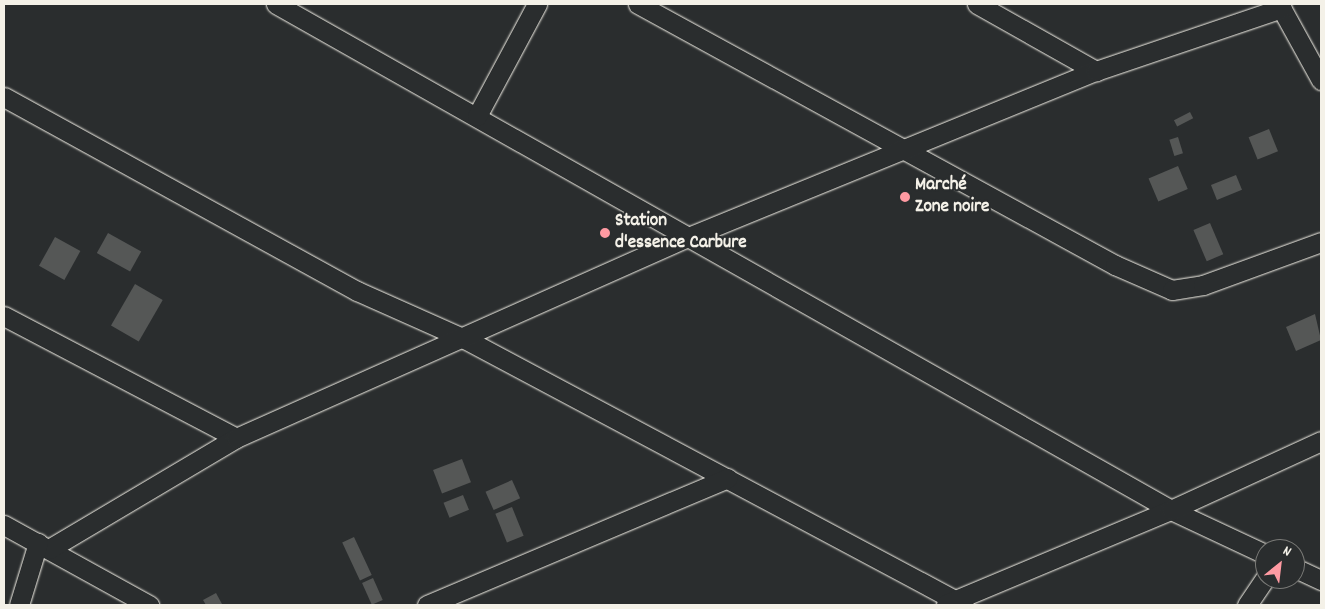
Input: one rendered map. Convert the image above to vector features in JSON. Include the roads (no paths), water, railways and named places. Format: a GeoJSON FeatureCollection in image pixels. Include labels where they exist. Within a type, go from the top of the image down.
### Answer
{"type":"FeatureCollection","features":[{"type":"Feature","properties":{"kind":"street"},"geometry":{"type":"LineString","coordinates":[[276,4],[477,116],[686,238],[1172,510],[1255,549]]}},
{"type":"Feature","properties":{"kind":"street"},"geometry":{"type":"LineString","coordinates":[[477,116],[537,4]]}},
{"type":"Feature","properties":{"kind":"street"},"geometry":{"type":"LineString","coordinates":[[638,4],[908,149],[1115,265],[1172,290],[1204,285],[1321,242]]}},
{"type":"Feature","properties":{"kind":"street"},"geometry":{"type":"LineString","coordinates":[[977,4],[1096,71]]}},
{"type":"Feature","properties":{"kind":"street"},"geometry":{"type":"LineString","coordinates":[[19,605],[43,546],[236,438],[465,339],[686,238],[1096,71],[1279,5],[1321,80]]}},
{"type":"Feature","properties":{"kind":"street"},"geometry":{"type":"LineString","coordinates":[[4,97],[358,291],[465,339],[726,478],[954,604],[1172,510],[1321,441]]}},
{"type":"Feature","properties":{"kind":"street"},"geometry":{"type":"LineString","coordinates":[[4,316],[236,438]]}},
{"type":"Feature","properties":{"kind":"street"},"geometry":{"type":"LineString","coordinates":[[427,605],[726,478]]}},
{"type":"Feature","properties":{"kind":"street"},"geometry":{"type":"LineString","coordinates":[[4,525],[149,605]]}},
{"type":"Feature","properties":{"kind":"street"},"geometry":{"type":"LineString","coordinates":[[1305,573],[1321,580]]}},
{"type":"Feature","properties":{"kind":"street"},"geometry":{"type":"LineString","coordinates":[[1247,605],[1258,589]]}},
{"type":"Feature","properties":{"kind":"place","name":"Marché Zone noire"},"geometry":{"type":"Point","coordinates":[905,197]}},
{"type":"Feature","properties":{"kind":"place","name":"Station d'essence Carbure"},"geometry":{"type":"Point","coordinates":[605,233]}}]}
